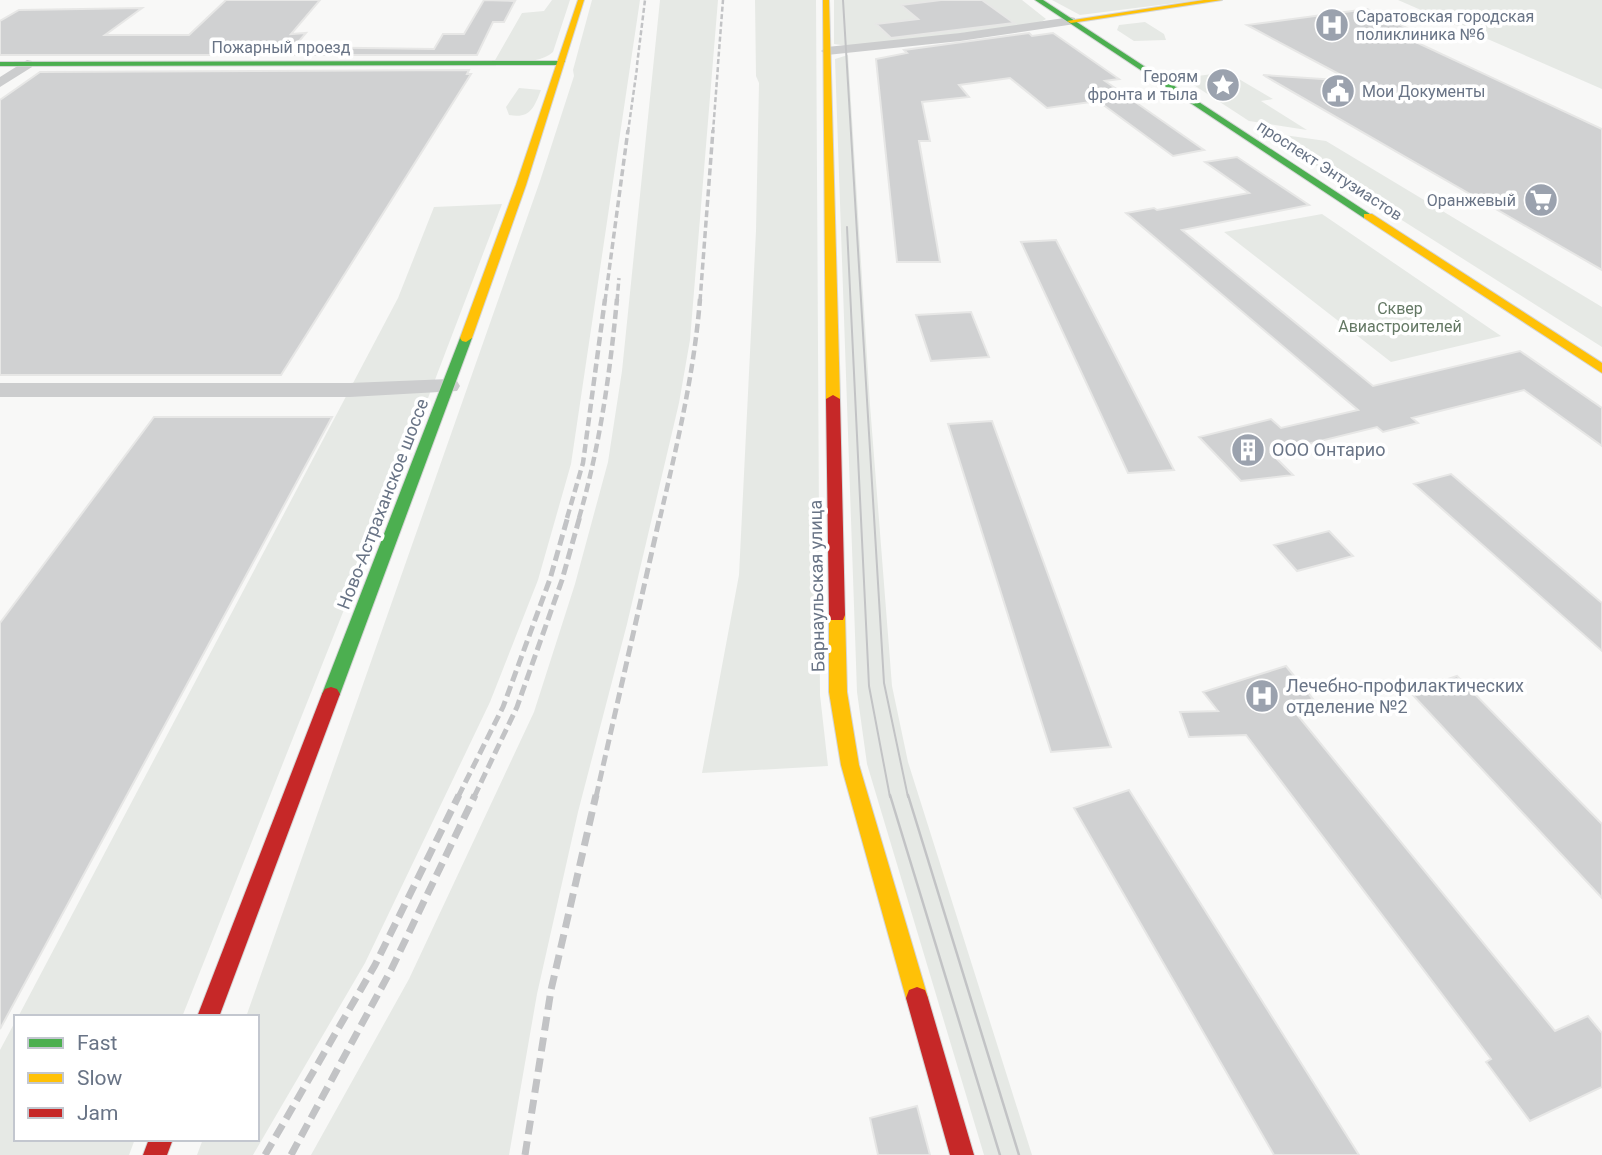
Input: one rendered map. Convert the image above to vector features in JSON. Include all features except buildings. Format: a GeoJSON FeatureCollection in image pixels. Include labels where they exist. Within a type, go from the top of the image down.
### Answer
{"type":"FeatureCollection","features":[{"type":"Feature","properties":{"kind":"main road","name":"Ново-Астраханское шоссе"},"geometry":{"type":"LineString","coordinates":[[209,1015],[449,386],[562,63],[581,0]]}},
{"type":"Feature","properties":{"kind":"main road","name":"Барнаульская улица"},"geometry":{"type":"LineString","coordinates":[[826,0],[838,692],[850,765],[962,1155]]}},
{"type":"Feature","properties":{"kind":"main road","name":"проспект Энтузиастов"},"geometry":{"type":"LineString","coordinates":[[1038,0],[1602,369]]}},
{"type":"Feature","properties":{"kind":"main road"},"geometry":{"type":"LineString","coordinates":[[1071,21],[1219,0]]}},
{"type":"Feature","properties":{"kind":"main road","name":"Пожарный проезд"},"geometry":{"type":"LineString","coordinates":[[0,64],[562,63]]}},
{"type":"Feature","properties":{"kind":"street"},"geometry":{"type":"LineString","coordinates":[[827,51],[960,37],[1071,21]]}},
{"type":"Feature","properties":{"kind":"street"},"geometry":{"type":"LineString","coordinates":[[0,83],[27,64]]}},
{"type":"Feature","properties":{"kind":"street"},"geometry":{"type":"LineString","coordinates":[[0,390],[350,390],[449,386]]}},
{"type":"Feature","properties":{"kind":"green space"},"geometry":{"type":"Polygon","coordinates":[[[552,0],[570,0],[553,52],[533,61],[494,62],[522,13],[544,11],[552,0]]]}},
{"type":"Feature","properties":{"kind":"green space"},"geometry":{"type":"Polygon","coordinates":[[[592,0],[640,0],[571,464],[538,580],[490,702],[365,963],[253,1155],[197,1155],[202,1141],[259,1141],[259,1015],[247,1015],[540,181],[574,76],[573,70],[592,0]]]}},
{"type":"Feature","properties":{"kind":"green space"},"geometry":{"type":"Polygon","coordinates":[[[660,0],[718,0],[690,340],[679,403],[627,624],[578,812],[537,994],[509,1155],[311,1155],[409,979],[534,712],[575,584],[608,462],[622,371],[660,0]]]}},
{"type":"Feature","properties":{"kind":"green space"},"geometry":{"type":"Polygon","coordinates":[[[755,0],[816,0],[820,695],[828,766],[702,773],[739,575],[756,231],[759,83],[756,76],[755,0]]]}},
{"type":"Feature","properties":{"kind":"green space"},"geometry":{"type":"Polygon","coordinates":[[[834,0],[1022,0],[1046,19],[1039,23],[855,47],[834,44],[834,0]]]}},
{"type":"Feature","properties":{"kind":"green space"},"geometry":{"type":"Polygon","coordinates":[[[1052,0],[1199,0],[1080,15],[1052,0]]]}},
{"type":"Feature","properties":{"kind":"green space"},"geometry":{"type":"Polygon","coordinates":[[[1398,0],[1602,0],[1602,89],[1398,0]]]}},
{"type":"Feature","properties":{"kind":"green space"},"geometry":{"type":"Polygon","coordinates":[[[1145,22],[1164,34],[1166,40],[1134,41],[1117,30],[1119,25],[1145,22]]]}},
{"type":"Feature","properties":{"kind":"green space"},"geometry":{"type":"Polygon","coordinates":[[[848,55],[870,405],[892,686],[908,762],[1032,1155],[984,1155],[867,764],[857,692],[835,59],[848,55]]]}},
{"type":"Feature","properties":{"kind":"green space"},"geometry":{"type":"Polygon","coordinates":[[[1227,72],[1273,99],[1261,101],[1307,130],[1249,121],[1183,78],[1227,72]]]}},
{"type":"Feature","properties":{"kind":"green space"},"geometry":{"type":"Polygon","coordinates":[[[519,88],[541,90],[527,114],[509,115],[506,107],[519,88]]]}},
{"type":"Feature","properties":{"kind":"green space"},"geometry":{"type":"Polygon","coordinates":[[[1263,132],[1326,141],[1602,307],[1602,347],[1263,132]]]}},
{"type":"Feature","properties":{"kind":"green space"},"geometry":{"type":"Polygon","coordinates":[[[502,204],[425,406],[183,1015],[19,1015],[398,298],[434,207],[502,204]]]}},
{"type":"Feature","properties":{"kind":"green space","name":"Сквер Авиастроителей"},"geometry":{"type":"Polygon","coordinates":[[[1322,214],[1501,336],[1391,362],[1224,232],[1322,214]]]}},
{"type":"Feature","properties":{"kind":"green space"},"geometry":{"type":"Polygon","coordinates":[[[14,1024],[14,1141],[134,1141],[129,1155],[0,1155],[0,1050],[14,1024]]]}},
{"type":"Feature","properties":{"kind":"tram line"},"geometry":{"type":"LineString","coordinates":[[843,0],[884,683],[908,797]]}},
{"type":"Feature","properties":{"kind":"tram line"},"geometry":{"type":"LineString","coordinates":[[847,227],[869,686],[890,797]]}},
{"type":"Feature","properties":{"kind":"tram line"},"geometry":{"type":"LineString","coordinates":[[890,795],[1000,1155]]}},
{"type":"Feature","properties":{"kind":"tram line"},"geometry":{"type":"LineString","coordinates":[[908,795],[1019,1155]]}},
{"type":"Feature","properties":{"kind":"railway"},"geometry":{"type":"LineString","coordinates":[[637,65],[645,0]]}},
{"type":"Feature","properties":{"kind":"railway"},"geometry":{"type":"LineString","coordinates":[[718,64],[723,0]]}},
{"type":"Feature","properties":{"kind":"railway"},"geometry":{"type":"LineString","coordinates":[[713,132],[718,66]]}},
{"type":"Feature","properties":{"kind":"railway"},"geometry":{"type":"LineString","coordinates":[[628,132],[637,68]]}},
{"type":"Feature","properties":{"kind":"railway"},"geometry":{"type":"LineString","coordinates":[[605,301],[628,130]]}},
{"type":"Feature","properties":{"kind":"railway"},"geometry":{"type":"LineString","coordinates":[[700,301],[713,130]]}},
{"type":"Feature","properties":{"kind":"railway"},"geometry":{"type":"LineString","coordinates":[[617,301],[619,278]]}},
{"type":"Feature","properties":{"kind":"railway"},"geometry":{"type":"LineString","coordinates":[[567,518],[583,463],[605,299]]}},
{"type":"Feature","properties":{"kind":"railway"},"geometry":{"type":"LineString","coordinates":[[579,518],[603,409],[617,299]]}},
{"type":"Feature","properties":{"kind":"railway"},"geometry":{"type":"LineString","coordinates":[[660,518],[689,382],[700,299]]}},
{"type":"Feature","properties":{"kind":"railway"},"geometry":{"type":"LineString","coordinates":[[459,795],[503,707],[550,579],[568,516]]}},
{"type":"Feature","properties":{"kind":"railway"},"geometry":{"type":"LineString","coordinates":[[474,797],[517,707],[562,580],[580,516]]}},
{"type":"Feature","properties":{"kind":"railway"},"geometry":{"type":"LineString","coordinates":[[596,797],[660,516]]}},
{"type":"Feature","properties":{"kind":"railway"},"geometry":{"type":"LineString","coordinates":[[265,1155],[375,965],[459,795]]}},
{"type":"Feature","properties":{"kind":"railway"},"geometry":{"type":"LineString","coordinates":[[291,1155],[391,970],[475,795]]}},
{"type":"Feature","properties":{"kind":"railway"},"geometry":{"type":"LineString","coordinates":[[525,1155],[551,990],[596,795]]}},
{"type":"Feature","properties":{"kind":"traffic: fast"},"geometry":{"type":"LineString","coordinates":[[1038,0],[1368,216]]}},
{"type":"Feature","properties":{"kind":"traffic: fast"},"geometry":{"type":"LineString","coordinates":[[0,64],[562,63]]}},
{"type":"Feature","properties":{"kind":"traffic: fast"},"geometry":{"type":"LineString","coordinates":[[331,694],[466,338]]}},
{"type":"Feature","properties":{"kind":"traffic: slow"},"geometry":{"type":"LineString","coordinates":[[466,338],[521,185],[581,0]]}},
{"type":"Feature","properties":{"kind":"traffic: slow"},"geometry":{"type":"LineString","coordinates":[[826,0],[833,399]]}},
{"type":"Feature","properties":{"kind":"traffic: slow"},"geometry":{"type":"LineString","coordinates":[[1071,21],[1219,0]]}},
{"type":"Feature","properties":{"kind":"traffic: slow"},"geometry":{"type":"LineString","coordinates":[[1368,216],[1602,369]]}},
{"type":"Feature","properties":{"kind":"traffic: slow"},"geometry":{"type":"LineString","coordinates":[[837,615],[838,692],[850,765],[917,998]]}},
{"type":"Feature","properties":{"kind":"traffic: jam"},"geometry":{"type":"LineString","coordinates":[[833,399],[837,615]]}},
{"type":"Feature","properties":{"kind":"traffic: jam"},"geometry":{"type":"LineString","coordinates":[[209,1015],[331,694]]}},
{"type":"Feature","properties":{"kind":"traffic: jam"},"geometry":{"type":"LineString","coordinates":[[917,998],[962,1155]]}},
{"type":"Feature","properties":{"kind":"traffic: jam"},"geometry":{"type":"LineString","coordinates":[[155,1155],[160,1141]]}},
{"type":"Feature","properties":{"kind":"place","name":"Саратовская городская поликлиника №6"},"geometry":{"type":"Point","coordinates":[1332,25]}},
{"type":"Feature","properties":{"kind":"place","name":"Героям фронта и тыла"},"geometry":{"type":"Point","coordinates":[1223,85]}},
{"type":"Feature","properties":{"kind":"place","name":"Мои Документы"},"geometry":{"type":"Point","coordinates":[1338,91]}},
{"type":"Feature","properties":{"kind":"place","name":"Оранжевый"},"geometry":{"type":"Point","coordinates":[1541,200]}},
{"type":"Feature","properties":{"kind":"place","name":"ООО Онтарио"},"geometry":{"type":"Point","coordinates":[1248,450]}},
{"type":"Feature","properties":{"kind":"place","name":"Лечебно-профилактических отделение №2"},"geometry":{"type":"Point","coordinates":[1262,696]}}]}
